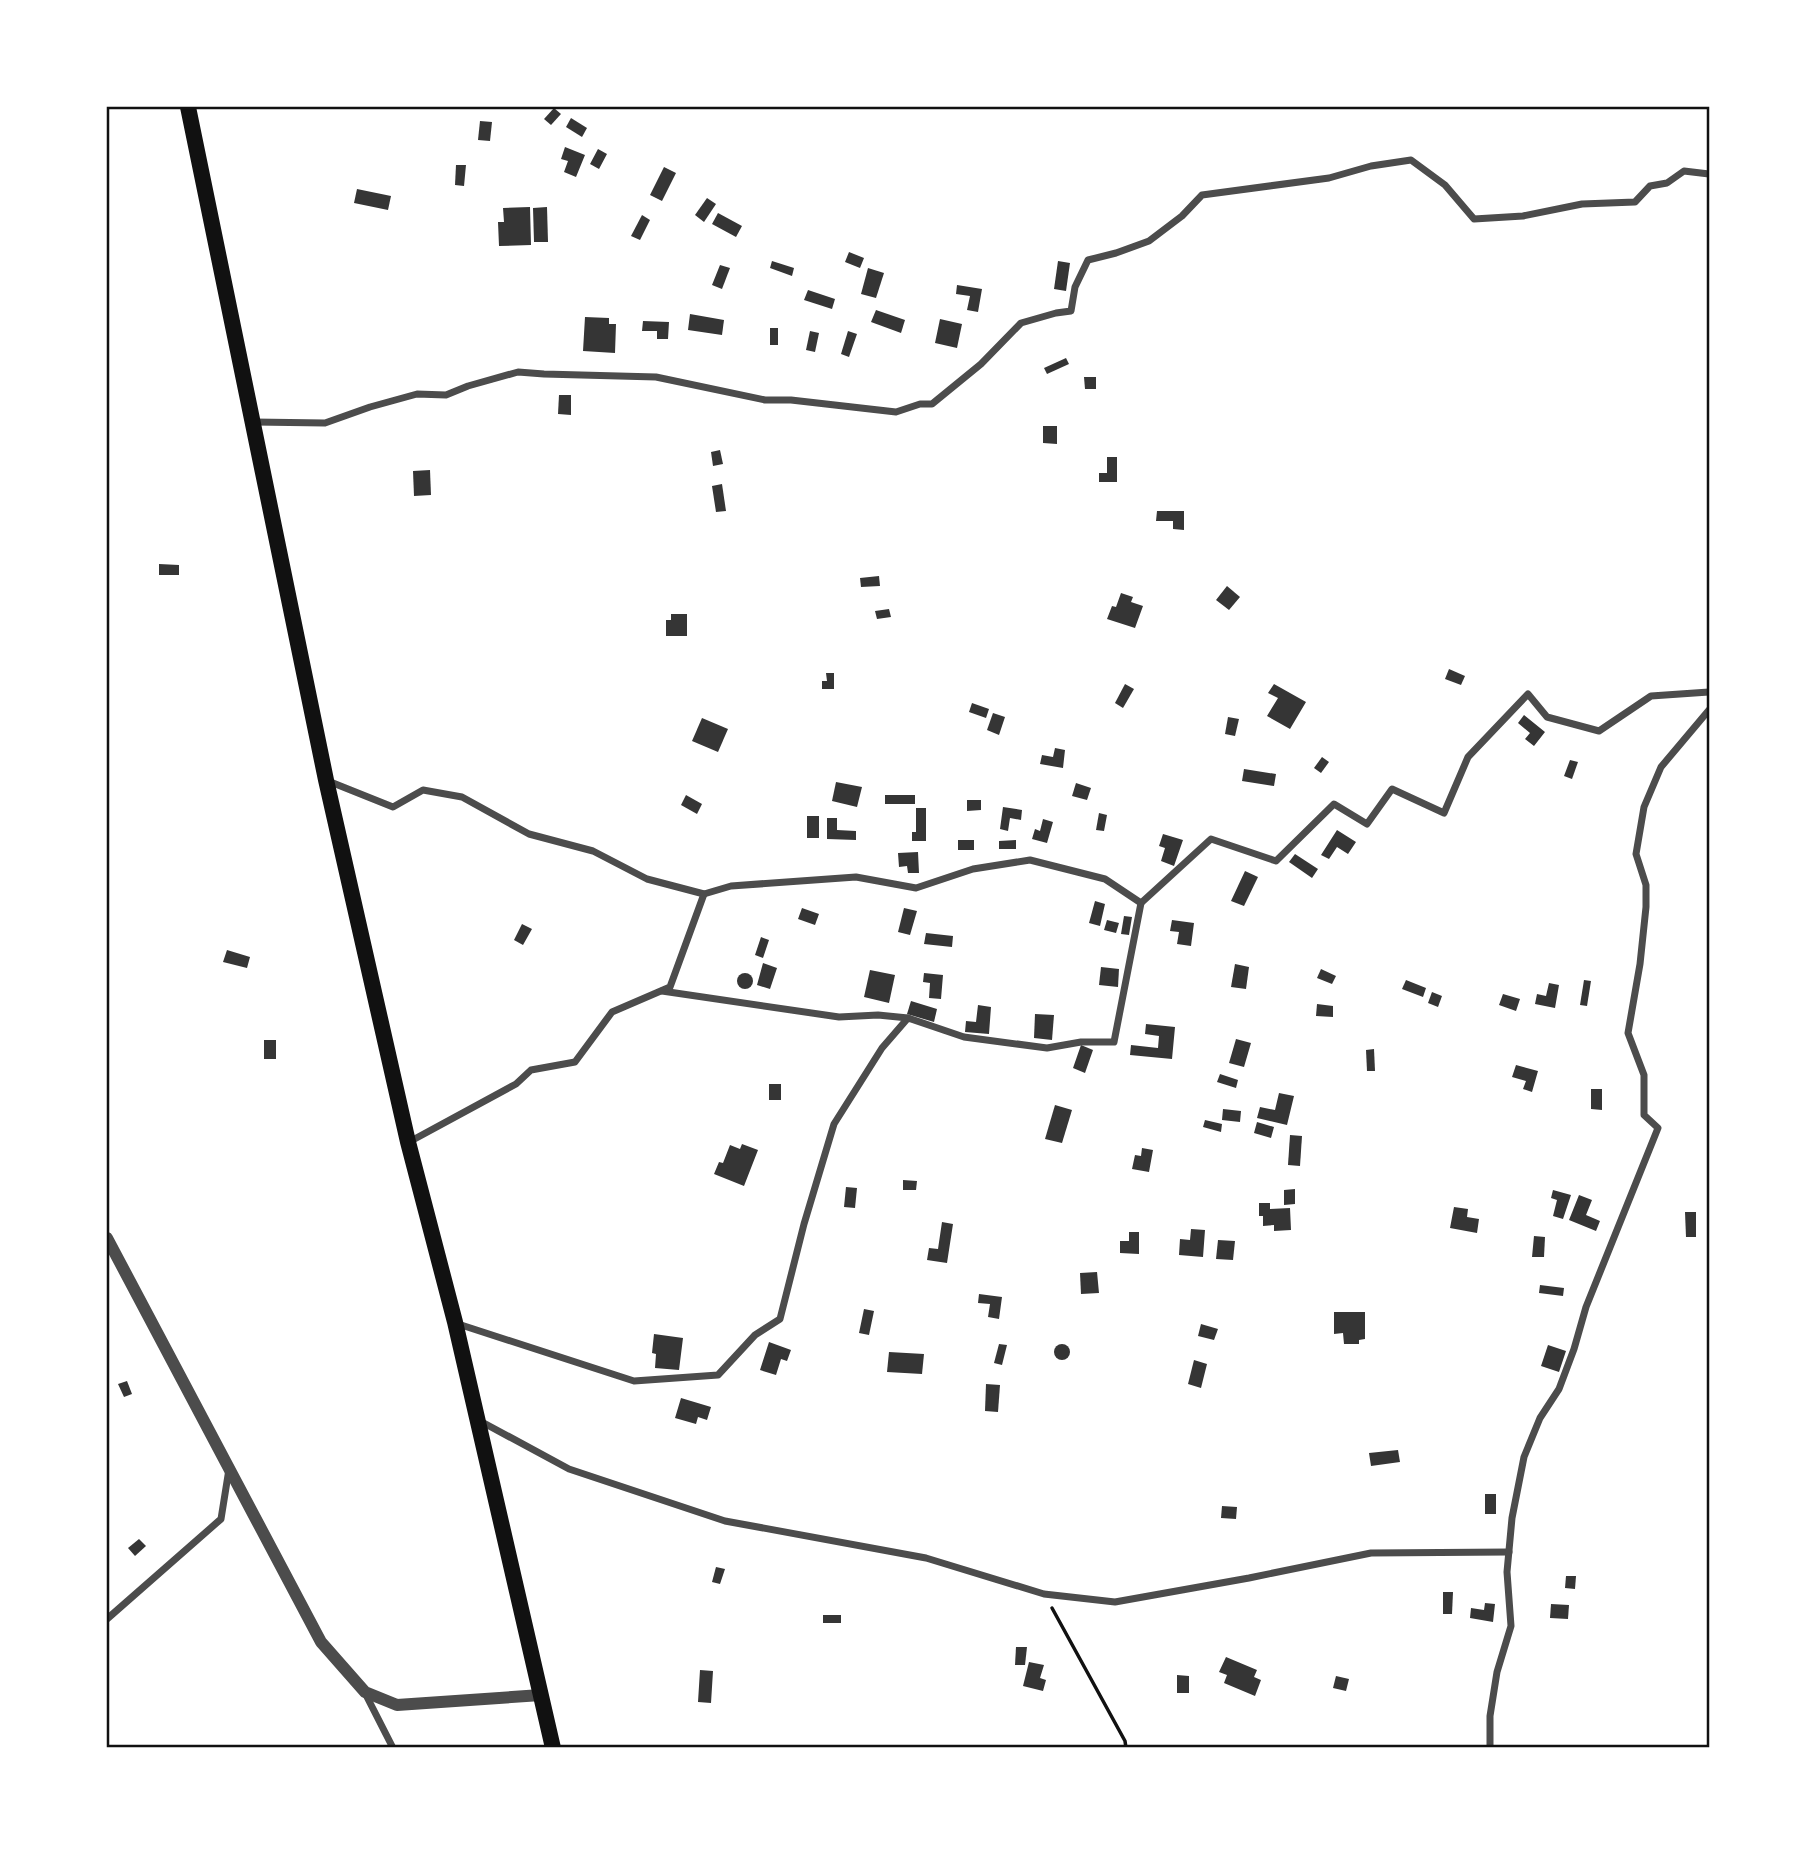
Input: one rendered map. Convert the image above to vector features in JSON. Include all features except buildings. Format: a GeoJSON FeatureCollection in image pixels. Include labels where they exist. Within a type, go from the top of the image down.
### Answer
{"type":"FeatureCollection","features":[{"type":"Feature","properties":{"kind":"highway"},"geometry":{"type":"LineString","coordinates":[[188,107],[326,780],[408,1142],[454,1322],[553,1748]]}},
{"type":"Feature","properties":{"kind":"street"},"geometry":{"type":"LineString","coordinates":[[252,422],[325,423],[417,394],[446,396],[468,386],[518,372],[656,377],[765,400],[790,400],[896,412],[920,404],[932,404],[981,364],[1021,323],[1071,311],[1075,287],[1088,260],[1149,241],[1182,216],[1202,195],[1329,178],[1371,166],[1411,160],[1445,185],[1474,219],[1523,216],[1583,204],[1635,202],[1650,186],[1667,183],[1684,171],[1709,174]]}},
{"type":"Feature","properties":{"kind":"street"},"geometry":{"type":"LineString","coordinates":[[661,990],[839,1017],[878,1015],[908,1018],[964,1037],[1047,1048],[1082,1042],[1114,1042],[1141,903],[1210,839],[1276,861],[1334,804],[1367,824],[1392,789],[1444,813],[1468,757],[1528,694],[1547,717],[1599,731],[1651,696],[1709,692]]}},
{"type":"Feature","properties":{"kind":"street"},"geometry":{"type":"LineString","coordinates":[[1490,1748],[1490,1716],[1497,1672],[1511,1626],[1507,1572],[1512,1518],[1524,1457],[1540,1418],[1559,1388],[1586,1307],[1658,1128],[1644,1115],[1644,1075],[1628,1033],[1640,964],[1646,907],[1646,886],[1636,854],[1644,807],[1661,767],[1709,710]]}},
{"type":"Feature","properties":{"kind":"street"},"geometry":{"type":"LineString","coordinates":[[326,780],[393,807],[423,790],[462,797],[529,834],[593,851],[647,879],[704,894],[732,886],[856,877],[915,888],[973,869],[1030,860],[1105,879],[1141,903]]}},
{"type":"Feature","properties":{"kind":"street"},"geometry":{"type":"LineString","coordinates":[[408,1142],[516,1084],[531,1070],[575,1062],[612,1012],[670,987],[704,894]]}},
{"type":"Feature","properties":{"kind":"street"},"geometry":{"type":"LineString","coordinates":[[454,1322],[634,1381],[718,1375],[755,1335],[780,1320],[804,1224],[834,1124],[882,1048],[908,1018]]}},
{"type":"Feature","properties":{"kind":"street"},"geometry":{"type":"LineString","coordinates":[[107,1238],[321,1642],[365,1692],[393,1748]]}},
{"type":"Feature","properties":{"kind":"street"},"geometry":{"type":"LineString","coordinates":[[476,1419],[569,1469],[725,1521],[926,1558],[1044,1594],[1115,1602],[1371,1553],[1509,1552]]}},
{"type":"Feature","properties":{"kind":"street"},"geometry":{"type":"LineString","coordinates":[[107,1619],[221,1519],[229,1469]]}},
{"type":"Feature","properties":{"kind":"street"},"geometry":{"type":"LineString","coordinates":[[365,1692],[397,1705],[541,1695]]}},
{"type":"Feature","properties":{"kind":"path"},"geometry":{"type":"LineString","coordinates":[[1044,1594],[1125,1741],[1126,1748]]}}]}
